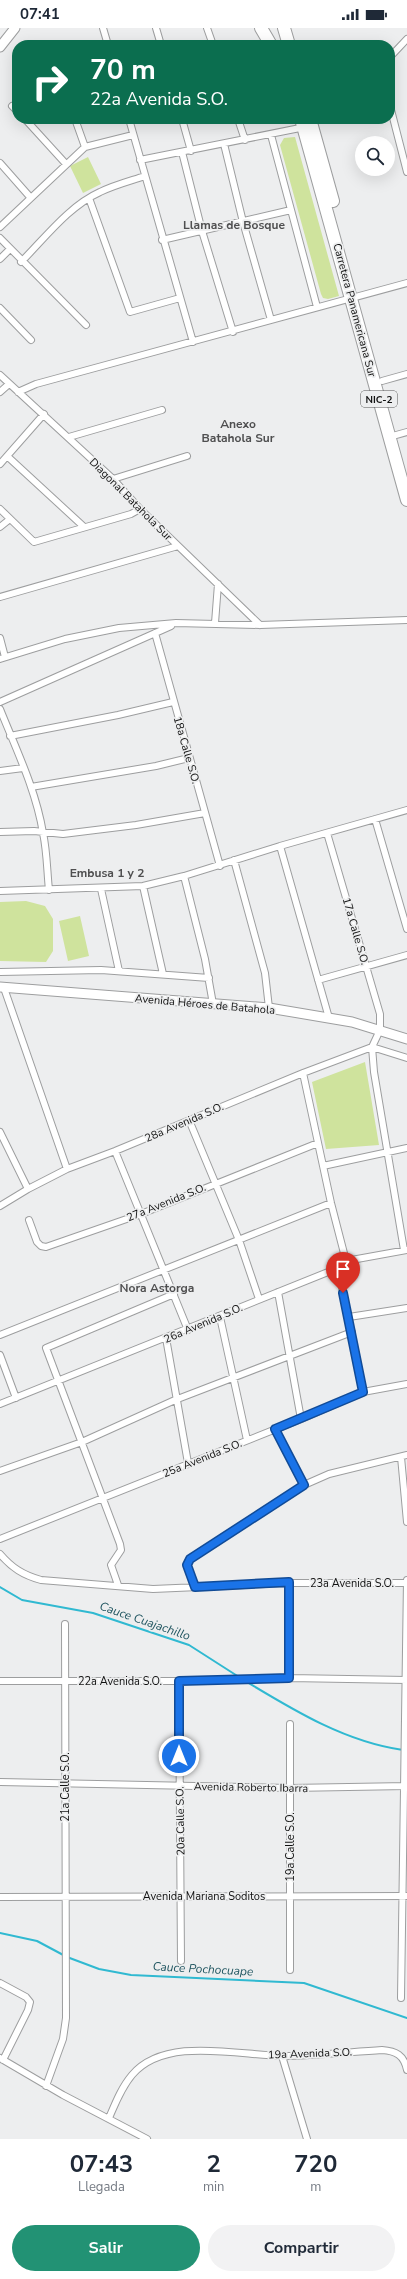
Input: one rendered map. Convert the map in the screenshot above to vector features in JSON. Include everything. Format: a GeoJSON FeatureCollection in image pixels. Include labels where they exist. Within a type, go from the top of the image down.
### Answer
{"type":"FeatureCollection","features":[{"type":"Feature","properties":{"kind":"highway"},"geometry":{"type":"LineString","coordinates":[[260,28],[268,40]]}},
{"type":"Feature","properties":{"kind":"highway"},"geometry":{"type":"LineString","coordinates":[[284,28],[288,40]]}},
{"type":"Feature","properties":{"kind":"highway","name":"Carretera Panamericana Sur"},"geometry":{"type":"LineString","coordinates":[[306,124],[355,297],[398,434],[407,500]]}},
{"type":"Feature","properties":{"kind":"highway","name":"Carretera Panamericana Sur"},"geometry":{"type":"LineString","coordinates":[[355,297],[398,434],[407,470]]}},
{"type":"Feature","properties":{"kind":"main road"},"geometry":{"type":"LineString","coordinates":[[0,47],[15,28]]}},
{"type":"Feature","properties":{"kind":"main road","name":"Avenida Héroes de Batahola"},"geometry":{"type":"LineString","coordinates":[[2,988],[269,1008],[329,1018],[380,1030],[407,1039]]}},
{"type":"Feature","properties":{"kind":"street"},"geometry":{"type":"LineString","coordinates":[[103,28],[107,40]]}},
{"type":"Feature","properties":{"kind":"street"},"geometry":{"type":"LineString","coordinates":[[156,28],[160,40]]}},
{"type":"Feature","properties":{"kind":"street"},"geometry":{"type":"LineString","coordinates":[[207,28],[211,40]]}},
{"type":"Feature","properties":{"kind":"street"},"geometry":{"type":"LineString","coordinates":[[395,52],[407,39]]}},
{"type":"Feature","properties":{"kind":"street"},"geometry":{"type":"LineString","coordinates":[[30,124],[66,164]]}},
{"type":"Feature","properties":{"kind":"street"},"geometry":{"type":"LineString","coordinates":[[77,124],[85,147]]}},
{"type":"Feature","properties":{"kind":"street"},"geometry":{"type":"LineString","coordinates":[[130,124],[162,240],[193,342]]}},
{"type":"Feature","properties":{"kind":"street"},"geometry":{"type":"LineString","coordinates":[[183,124],[191,151]]}},
{"type":"Feature","properties":{"kind":"street"},"geometry":{"type":"LineString","coordinates":[[239,124],[244,140]]}},
{"type":"Feature","properties":{"kind":"street"},"geometry":{"type":"LineString","coordinates":[[140,160],[271,135],[303,124]]}},
{"type":"Feature","properties":{"kind":"street"},"geometry":{"type":"LineString","coordinates":[[395,124],[407,172]]}},
{"type":"Feature","properties":{"kind":"street"},"geometry":{"type":"LineString","coordinates":[[0,227],[30,197],[85,147],[133,135]]}},
{"type":"Feature","properties":{"kind":"street"},"geometry":{"type":"LineString","coordinates":[[271,135],[317,307]]}},
{"type":"Feature","properties":{"kind":"street"},"geometry":{"type":"LineString","coordinates":[[224,144],[243,222],[271,320]]}},
{"type":"Feature","properties":{"kind":"street"},"geometry":{"type":"LineString","coordinates":[[182,152],[202,231],[233,332]]}},
{"type":"Feature","properties":{"kind":"street"},"geometry":{"type":"LineString","coordinates":[[0,163],[30,197]]}},
{"type":"Feature","properties":{"kind":"street"},"geometry":{"type":"LineString","coordinates":[[21,262],[74,209],[89,198],[145,176]]}},
{"type":"Feature","properties":{"kind":"street"},"geometry":{"type":"LineString","coordinates":[[89,198],[130,312],[180,298]]}},
{"type":"Feature","properties":{"kind":"street"},"geometry":{"type":"LineString","coordinates":[[162,240],[291,210]]}},
{"type":"Feature","properties":{"kind":"street"},"geometry":{"type":"LineString","coordinates":[[0,238],[21,262],[86,325]]}},
{"type":"Feature","properties":{"kind":"street"},"geometry":{"type":"LineString","coordinates":[[0,259],[10,249]]}},
{"type":"Feature","properties":{"kind":"street"},"geometry":{"type":"LineString","coordinates":[[18,392],[36,384],[233,332],[317,307],[407,283]]}},
{"type":"Feature","properties":{"kind":"street"},"geometry":{"type":"LineString","coordinates":[[0,308],[31,340]]}},
{"type":"Feature","properties":{"kind":"street"},"geometry":{"type":"LineString","coordinates":[[382,381],[407,374]]}},
{"type":"Feature","properties":{"kind":"street","name":"Diagonal Batahola Sur"},"geometry":{"type":"LineString","coordinates":[[0,375],[113,479],[140,509],[260,625]]}},
{"type":"Feature","properties":{"kind":"street"},"geometry":{"type":"LineString","coordinates":[[0,392],[9,384]]}},
{"type":"Feature","properties":{"kind":"street"},"geometry":{"type":"LineString","coordinates":[[69,437],[162,410]]}},
{"type":"Feature","properties":{"kind":"street"},"geometry":{"type":"LineString","coordinates":[[0,464],[44,414]]}},
{"type":"Feature","properties":{"kind":"street"},"geometry":{"type":"LineString","coordinates":[[7,456],[84,526]]}},
{"type":"Feature","properties":{"kind":"street"},"geometry":{"type":"LineString","coordinates":[[113,479],[187,456]]}},
{"type":"Feature","properties":{"kind":"street"},"geometry":{"type":"LineString","coordinates":[[0,509],[34,542],[84,526],[131,514],[140,509]]}},
{"type":"Feature","properties":{"kind":"street"},"geometry":{"type":"LineString","coordinates":[[0,527],[10,519]]}},
{"type":"Feature","properties":{"kind":"street"},"geometry":{"type":"LineString","coordinates":[[0,597],[178,546]]}},
{"type":"Feature","properties":{"kind":"street"},"geometry":{"type":"LineString","coordinates":[[215,623],[218,584]]}},
{"type":"Feature","properties":{"kind":"street"},"geometry":{"type":"LineString","coordinates":[[0,638],[3,658],[65,639],[118,628],[176,623],[260,625],[407,620]]}},
{"type":"Feature","properties":{"kind":"street"},"geometry":{"type":"LineString","coordinates":[[0,702],[176,623]]}},
{"type":"Feature","properties":{"kind":"street","name":"18a Calle S.O."},"geometry":{"type":"LineString","coordinates":[[155,633],[173,702],[220,866]]}},
{"type":"Feature","properties":{"kind":"street"},"geometry":{"type":"LineString","coordinates":[[10,736],[118,716],[173,702]]}},
{"type":"Feature","properties":{"kind":"street"},"geometry":{"type":"LineString","coordinates":[[0,709],[31,787],[44,833],[49,890]]}},
{"type":"Feature","properties":{"kind":"street"},"geometry":{"type":"LineString","coordinates":[[31,787],[156,766],[189,758]]}},
{"type":"Feature","properties":{"kind":"street"},"geometry":{"type":"LineString","coordinates":[[0,771],[23,768]]}},
{"type":"Feature","properties":{"kind":"street"},"geometry":{"type":"LineString","coordinates":[[0,891],[101,889],[143,886],[220,866],[234,860],[280,846],[407,810]]}},
{"type":"Feature","properties":{"kind":"street"},"geometry":{"type":"LineString","coordinates":[[0,832],[34,831],[63,834],[128,826],[205,813]]}},
{"type":"Feature","properties":{"kind":"street"},"geometry":{"type":"LineString","coordinates":[[375,819],[407,929]]}},
{"type":"Feature","properties":{"kind":"street","name":"17a Calle S.O."},"geometry":{"type":"LineString","coordinates":[[327,833],[380,1014],[380,1030]]}},
{"type":"Feature","properties":{"kind":"street"},"geometry":{"type":"LineString","coordinates":[[280,846],[329,1018]]}},
{"type":"Feature","properties":{"kind":"street"},"geometry":{"type":"LineString","coordinates":[[234,860],[265,973],[269,1008]]}},
{"type":"Feature","properties":{"kind":"street"},"geometry":{"type":"LineString","coordinates":[[184,876],[209,978],[213,1004]]}},
{"type":"Feature","properties":{"kind":"street"},"geometry":{"type":"LineString","coordinates":[[143,886],[163,974]]}},
{"type":"Feature","properties":{"kind":"street"},"geometry":{"type":"LineString","coordinates":[[101,889],[119,971]]}},
{"type":"Feature","properties":{"kind":"street"},"geometry":{"type":"LineString","coordinates":[[318,980],[407,955]]}},
{"type":"Feature","properties":{"kind":"street"},"geometry":{"type":"LineString","coordinates":[[0,972],[119,971],[209,978]]}},
{"type":"Feature","properties":{"kind":"street"},"geometry":{"type":"LineString","coordinates":[[2,988],[67,1169]]}},
{"type":"Feature","properties":{"kind":"street"},"geometry":{"type":"LineString","coordinates":[[303,1073],[331,1203],[346,1260],[405,1250],[374,1072],[372,1047],[380,1030]]}},
{"type":"Feature","properties":{"kind":"street"},"geometry":{"type":"LineString","coordinates":[[372,1047],[407,1058]]}},
{"type":"Feature","properties":{"kind":"street","name":"28a Avenida S.O."},"geometry":{"type":"LineString","coordinates":[[0,1206],[28,1189],[67,1169],[115,1151],[303,1073],[372,1047]]}},
{"type":"Feature","properties":{"kind":"street"},"geometry":{"type":"LineString","coordinates":[[189,1120],[239,1240],[259,1299]]}},
{"type":"Feature","properties":{"kind":"street"},"geometry":{"type":"LineString","coordinates":[[0,1132],[28,1189]]}},
{"type":"Feature","properties":{"kind":"street","name":"27a Avenida S.O."},"geometry":{"type":"LineString","coordinates":[[29,1220],[37,1242],[41,1246],[46,1247],[141,1214],[215,1183],[318,1143]]}},
{"type":"Feature","properties":{"kind":"street"},"geometry":{"type":"LineString","coordinates":[[323,1166],[387,1151],[407,1148]]}},
{"type":"Feature","properties":{"kind":"street"},"geometry":{"type":"LineString","coordinates":[[115,1151],[188,1330]]}},
{"type":"Feature","properties":{"kind":"street"},"geometry":{"type":"LineString","coordinates":[[0,1335],[164,1271],[331,1203]]}},
{"type":"Feature","properties":{"kind":"street","name":"26a Avenida S.O."},"geometry":{"type":"LineString","coordinates":[[0,1404],[188,1330],[259,1299],[338,1268],[346,1260]]}},
{"type":"Feature","properties":{"kind":"street"},"geometry":{"type":"LineString","coordinates":[[338,1268],[363,1392]]}},
{"type":"Feature","properties":{"kind":"street"},"geometry":{"type":"LineString","coordinates":[[278,1292],[301,1419]]}},
{"type":"Feature","properties":{"kind":"street"},"geometry":{"type":"LineString","coordinates":[[118,1585],[111,1565],[121,1550],[120,1544],[46,1348],[174,1294]]}},
{"type":"Feature","properties":{"kind":"street"},"geometry":{"type":"LineString","coordinates":[[349,1318],[407,1308]]}},
{"type":"Feature","properties":{"kind":"street"},"geometry":{"type":"LineString","coordinates":[[220,1317],[247,1440]]}},
{"type":"Feature","properties":{"kind":"street"},"geometry":{"type":"LineString","coordinates":[[0,1471],[82,1442],[175,1400],[352,1332]]}},
{"type":"Feature","properties":{"kind":"street"},"geometry":{"type":"LineString","coordinates":[[166,1338],[175,1400],[188,1462]]}},
{"type":"Feature","properties":{"kind":"street"},"geometry":{"type":"LineString","coordinates":[[0,1355],[16,1398]]}},
{"type":"Feature","properties":{"kind":"street","name":"25a Avenida S.O."},"geometry":{"type":"LineString","coordinates":[[0,1539],[188,1462],[301,1419],[363,1392],[407,1384]]}},
{"type":"Feature","properties":{"kind":"street"},"geometry":{"type":"LineString","coordinates":[[275,1429],[304,1485]]}},
{"type":"Feature","properties":{"kind":"street"},"geometry":{"type":"LineString","coordinates":[[195,1587],[187,1565],[190,1559],[304,1485],[329,1474],[404,1456],[407,1522]]}},
{"type":"Feature","properties":{"kind":"street","name":"23a Avenida S.O."},"geometry":{"type":"LineString","coordinates":[[0,1554],[16,1570],[26,1576],[41,1580],[153,1589],[289,1582],[407,1581]]}},
{"type":"Feature","properties":{"kind":"street"},"geometry":{"type":"LineString","coordinates":[[402,1998],[405,1786],[403,1755],[406,1680],[407,1581]]}},
{"type":"Feature","properties":{"kind":"street"},"geometry":{"type":"LineString","coordinates":[[289,1582],[289,1678]]}},
{"type":"Feature","properties":{"kind":"street","name":"21a Calle S.O."},"geometry":{"type":"LineString","coordinates":[[46,2086],[63,2039],[66,2018],[65,1624]]}},
{"type":"Feature","properties":{"kind":"street","name":"22a Avenida S.O."},"geometry":{"type":"LineString","coordinates":[[0,1681],[179,1681],[289,1678],[406,1680]]}},
{"type":"Feature","properties":{"kind":"street","name":"20a Calle S.O."},"geometry":{"type":"LineString","coordinates":[[179,1681],[182,1962]]}},
{"type":"Feature","properties":{"kind":"street","name":"19a Calle S.O."},"geometry":{"type":"LineString","coordinates":[[290,1724],[290,1970]]}},
{"type":"Feature","properties":{"kind":"street","name":"Avenida Roberto Ibarra"},"geometry":{"type":"LineString","coordinates":[[0,1782],[290,1788],[405,1786]]}},
{"type":"Feature","properties":{"kind":"street","name":"Avenida Mariana Soditos"},"geometry":{"type":"LineString","coordinates":[[0,1897],[404,1896]]}},
{"type":"Feature","properties":{"kind":"street"},"geometry":{"type":"LineString","coordinates":[[0,1983],[26,1997],[30,2002],[28,2010],[2,2059],[46,2086],[147,2139]]}},
{"type":"Feature","properties":{"kind":"street","name":"19a Avenida S.O."},"geometry":{"type":"LineString","coordinates":[[108,2118],[121,2092],[133,2074],[150,2062],[168,2055],[215,2051],[282,2056],[382,2050],[395,2051],[403,2057],[407,2070]]}},
{"type":"Feature","properties":{"kind":"street"},"geometry":{"type":"LineString","coordinates":[[282,2056],[307,2139]]}},
{"type":"Feature","properties":{"kind":"green space"},"geometry":{"type":"Polygon","coordinates":[[[295,137],[339,296],[328,299],[323,298],[321,294],[280,145],[284,138],[295,137]]]}},
{"type":"Feature","properties":{"kind":"green space"},"geometry":{"type":"Polygon","coordinates":[[[88,157],[101,184],[83,193],[70,166],[88,157]]]}},
{"type":"Feature","properties":{"kind":"green space"},"geometry":{"type":"Polygon","coordinates":[[[26,901],[45,906],[53,919],[53,951],[46,962],[0,961],[0,902],[26,901]]]}},
{"type":"Feature","properties":{"kind":"green space"},"geometry":{"type":"Polygon","coordinates":[[[80,916],[89,956],[68,961],[59,921],[80,916]]]}},
{"type":"Feature","properties":{"kind":"green space"},"geometry":{"type":"Polygon","coordinates":[[[365,1062],[379,1145],[326,1149],[312,1082],[365,1062]]]}},
{"type":"Feature","properties":{"kind":"waterway","name":"Cauce Cuajachillo"},"geometry":{"type":"LineString","coordinates":[[0,1587],[22,1600],[93,1613],[189,1645],[239,1677]]}},
{"type":"Feature","properties":{"kind":"waterway","name":"Cauce Cuajachillo"},"geometry":{"type":"LineString","coordinates":[[247,1682],[302,1714],[341,1733],[382,1746],[403,1750]]}},
{"type":"Feature","properties":{"kind":"waterway","name":"Cauce Pochocuape"},"geometry":{"type":"LineString","coordinates":[[0,1933],[37,1941],[67,1957],[99,1969],[131,1975],[304,1983],[407,2018]]}},
{"type":"Feature","properties":{"kind":"district","name":"Llamas de Bosque"},"geometry":{"type":"Point","coordinates":[234,225]}},
{"type":"Feature","properties":{"kind":"district","name":"Anexo Batahola Sur"},"geometry":{"type":"Point","coordinates":[238,431]}},
{"type":"Feature","properties":{"kind":"district","name":"Embusa 1 y 2"},"geometry":{"type":"Point","coordinates":[107,873]}},
{"type":"Feature","properties":{"kind":"district","name":"Nora Astorga"},"geometry":{"type":"Point","coordinates":[157,1288]}},
{"type":"Feature","properties":{"kind":"route"},"geometry":{"type":"LineString","coordinates":[[179,1756],[179,1681],[289,1678],[289,1582],[195,1587],[187,1565],[190,1559],[286,1495],[304,1485],[275,1429],[363,1392],[343,1293]]}}]}
